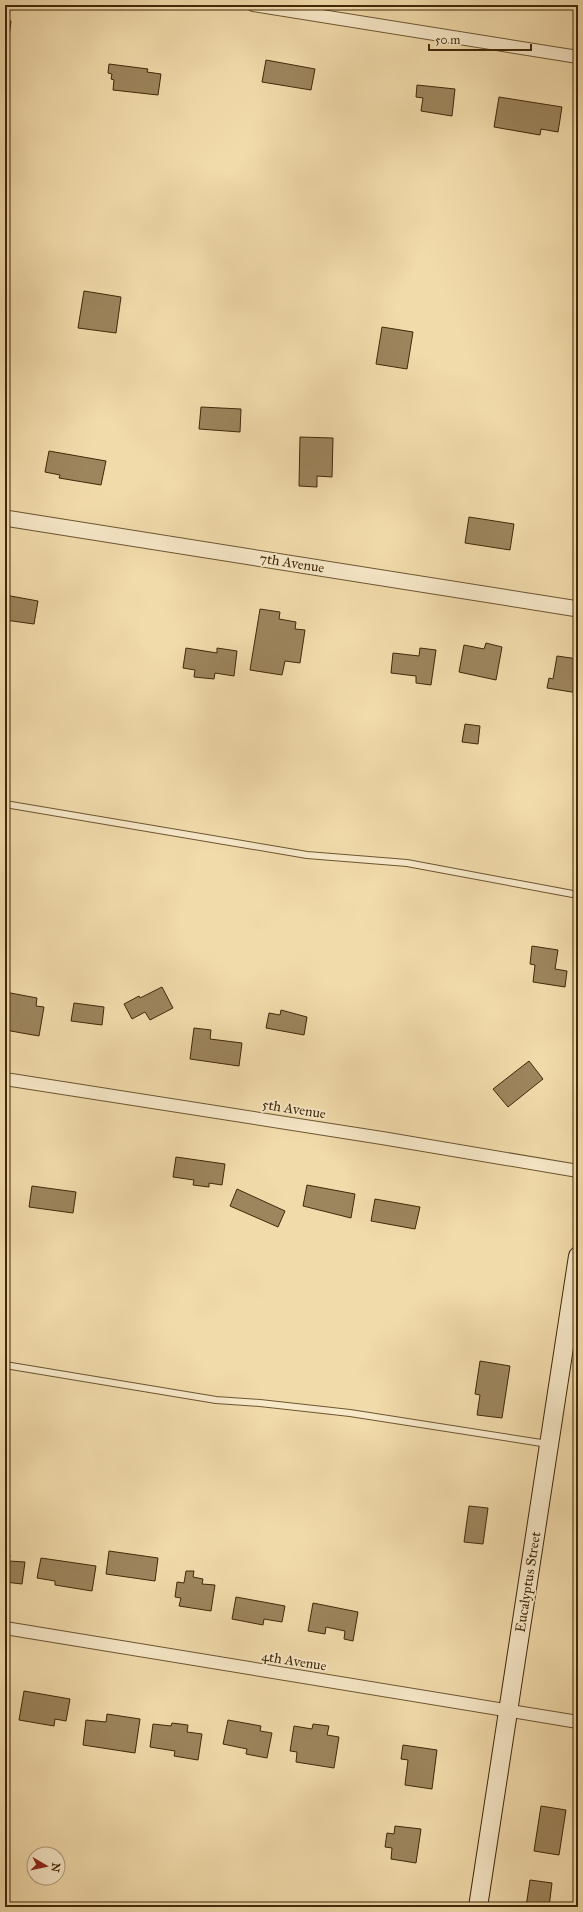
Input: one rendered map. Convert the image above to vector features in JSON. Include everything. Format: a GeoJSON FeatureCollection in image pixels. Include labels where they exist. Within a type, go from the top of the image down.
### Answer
{"type":"FeatureCollection","features":[{"type":"Feature","properties":{"kind":"main road","name":"Eucalyptus Street"},"geometry":{"type":"LineString","coordinates":[[478,1907],[578,1256]]}},
{"type":"Feature","properties":{"kind":"street"},"geometry":{"type":"LineString","coordinates":[[253,5],[578,57]]}},
{"type":"Feature","properties":{"kind":"street","name":"7th Avenue"},"geometry":{"type":"LineString","coordinates":[[5,518],[578,609]]}},
{"type":"Feature","properties":{"kind":"street","name":"5th Avenue"},"geometry":{"type":"LineString","coordinates":[[5,1079],[382,1138],[578,1171]]}},
{"type":"Feature","properties":{"kind":"street","name":"4th Avenue"},"geometry":{"type":"LineString","coordinates":[[5,1628],[509,1712],[578,1722]]}},
{"type":"Feature","properties":{"kind":"lane"},"geometry":{"type":"LineString","coordinates":[[5,804],[307,855],[407,863],[578,895]]}},
{"type":"Feature","properties":{"kind":"lane"},"geometry":{"type":"LineString","coordinates":[[5,1365],[216,1400],[260,1403],[350,1413],[549,1445]]}},
{"type":"Feature","properties":{"kind":"building"},"geometry":{"type":"Polygon","coordinates":[[[5,19],[11,21],[9,37],[5,36],[5,19]]]}},
{"type":"Feature","properties":{"kind":"building"},"geometry":{"type":"Polygon","coordinates":[[[266,60],[315,69],[311,90],[262,82],[266,60]]]}},
{"type":"Feature","properties":{"kind":"building"},"geometry":{"type":"Polygon","coordinates":[[[109,64],[148,69],[147,72],[161,74],[158,95],[113,90],[114,80],[111,79],[112,74],[108,73],[109,64]]]}},
{"type":"Feature","properties":{"kind":"building"},"geometry":{"type":"Polygon","coordinates":[[[417,85],[455,89],[452,116],[421,111],[423,98],[416,97],[417,85]]]}},
{"type":"Feature","properties":{"kind":"building"},"geometry":{"type":"Polygon","coordinates":[[[499,97],[562,107],[558,132],[541,129],[540,135],[494,127],[499,97]]]}},
{"type":"Feature","properties":{"kind":"building"},"geometry":{"type":"Polygon","coordinates":[[[84,291],[121,297],[116,333],[78,328],[84,291]]]}},
{"type":"Feature","properties":{"kind":"building"},"geometry":{"type":"Polygon","coordinates":[[[382,327],[413,332],[407,369],[376,364],[382,327]]]}},
{"type":"Feature","properties":{"kind":"building"},"geometry":{"type":"Polygon","coordinates":[[[201,407],[241,409],[240,432],[199,429],[201,407]]]}},
{"type":"Feature","properties":{"kind":"building"},"geometry":{"type":"Polygon","coordinates":[[[300,437],[333,438],[332,477],[317,476],[317,487],[299,486],[300,437]]]}},
{"type":"Feature","properties":{"kind":"building"},"geometry":{"type":"Polygon","coordinates":[[[49,451],[106,461],[101,485],[59,478],[60,475],[45,472],[49,451]]]}},
{"type":"Feature","properties":{"kind":"building"},"geometry":{"type":"Polygon","coordinates":[[[469,517],[514,524],[510,550],[465,543],[469,517]]]}},
{"type":"Feature","properties":{"kind":"building"},"geometry":{"type":"Polygon","coordinates":[[[578,537],[578,558],[574,558],[578,537]]]}},
{"type":"Feature","properties":{"kind":"building"},"geometry":{"type":"Polygon","coordinates":[[[5,595],[38,601],[34,624],[5,620],[5,595]]]}},
{"type":"Feature","properties":{"kind":"building"},"geometry":{"type":"Polygon","coordinates":[[[260,609],[280,612],[279,619],[296,622],[295,629],[305,630],[300,663],[285,661],[282,675],[250,670],[260,609]]]}},
{"type":"Feature","properties":{"kind":"building"},"geometry":{"type":"Polygon","coordinates":[[[486,643],[502,647],[496,680],[459,672],[464,645],[484,649],[486,643]]]}},
{"type":"Feature","properties":{"kind":"building"},"geometry":{"type":"Polygon","coordinates":[[[186,648],[217,653],[217,648],[237,651],[234,676],[215,673],[214,679],[194,677],[195,670],[183,668],[186,648]]]}},
{"type":"Feature","properties":{"kind":"building"},"geometry":{"type":"Polygon","coordinates":[[[420,648],[436,650],[431,685],[416,683],[416,676],[391,673],[393,653],[419,656],[420,648]]]}},
{"type":"Feature","properties":{"kind":"building"},"geometry":{"type":"Polygon","coordinates":[[[557,656],[578,659],[578,693],[547,688],[549,678],[553,679],[557,656]]]}},
{"type":"Feature","properties":{"kind":"building"},"geometry":{"type":"Polygon","coordinates":[[[465,724],[480,726],[478,744],[462,742],[465,724]]]}},
{"type":"Feature","properties":{"kind":"building"},"geometry":{"type":"Polygon","coordinates":[[[532,946],[558,950],[555,969],[567,971],[565,987],[533,982],[535,965],[530,964],[532,946]]]}},
{"type":"Feature","properties":{"kind":"building"},"geometry":{"type":"Polygon","coordinates":[[[162,987],[173,1008],[150,1020],[145,1012],[132,1019],[124,1004],[162,987]]]}},
{"type":"Feature","properties":{"kind":"building"},"geometry":{"type":"Polygon","coordinates":[[[5,992],[37,998],[36,1006],[44,1007],[39,1036],[5,1030],[5,992]]]}},
{"type":"Feature","properties":{"kind":"building"},"geometry":{"type":"Polygon","coordinates":[[[74,1003],[104,1007],[102,1025],[71,1021],[74,1003]]]}},
{"type":"Feature","properties":{"kind":"building"},"geometry":{"type":"Polygon","coordinates":[[[281,1010],[307,1017],[304,1035],[266,1028],[269,1013],[280,1015],[281,1010]]]}},
{"type":"Feature","properties":{"kind":"building"},"geometry":{"type":"Polygon","coordinates":[[[194,1028],[211,1030],[210,1039],[242,1043],[239,1066],[190,1059],[194,1028]]]}},
{"type":"Feature","properties":{"kind":"building"},"geometry":{"type":"Polygon","coordinates":[[[529,1061],[543,1079],[508,1107],[493,1089],[529,1061]]]}},
{"type":"Feature","properties":{"kind":"building"},"geometry":{"type":"Polygon","coordinates":[[[176,1157],[225,1164],[222,1185],[209,1183],[209,1187],[193,1185],[194,1180],[173,1177],[176,1157]]]}},
{"type":"Feature","properties":{"kind":"building"},"geometry":{"type":"Polygon","coordinates":[[[307,1185],[355,1194],[351,1218],[303,1206],[307,1185]]]}},
{"type":"Feature","properties":{"kind":"building"},"geometry":{"type":"Polygon","coordinates":[[[32,1186],[76,1192],[73,1213],[29,1207],[32,1186]]]}},
{"type":"Feature","properties":{"kind":"building"},"geometry":{"type":"Polygon","coordinates":[[[237,1189],[285,1211],[278,1227],[230,1206],[237,1189]]]}},
{"type":"Feature","properties":{"kind":"building"},"geometry":{"type":"Polygon","coordinates":[[[375,1199],[420,1207],[415,1229],[371,1221],[375,1199]]]}},
{"type":"Feature","properties":{"kind":"building"},"geometry":{"type":"Polygon","coordinates":[[[480,1361],[510,1366],[502,1418],[477,1415],[480,1395],[475,1394],[480,1361]]]}},
{"type":"Feature","properties":{"kind":"building"},"geometry":{"type":"Polygon","coordinates":[[[469,1506],[488,1508],[483,1544],[464,1542],[469,1506]]]}},
{"type":"Feature","properties":{"kind":"building"},"geometry":{"type":"Polygon","coordinates":[[[109,1551],[158,1558],[155,1581],[106,1574],[109,1551]]]}},
{"type":"Feature","properties":{"kind":"building"},"geometry":{"type":"Polygon","coordinates":[[[5,1554],[10,1555],[9,1561],[25,1562],[22,1584],[5,1582],[5,1554]]]}},
{"type":"Feature","properties":{"kind":"building"},"geometry":{"type":"Polygon","coordinates":[[[41,1558],[96,1566],[92,1591],[55,1585],[55,1581],[37,1578],[41,1558]]]}},
{"type":"Feature","properties":{"kind":"building"},"geometry":{"type":"Polygon","coordinates":[[[186,1571],[194,1571],[193,1577],[203,1579],[202,1584],[215,1585],[211,1611],[179,1606],[181,1598],[175,1597],[177,1582],[184,1583],[186,1571]]]}},
{"type":"Feature","properties":{"kind":"building"},"geometry":{"type":"Polygon","coordinates":[[[236,1597],[285,1606],[282,1622],[264,1619],[263,1625],[232,1619],[236,1597]]]}},
{"type":"Feature","properties":{"kind":"building"},"geometry":{"type":"Polygon","coordinates":[[[313,1603],[358,1612],[353,1641],[344,1639],[345,1631],[326,1627],[325,1634],[308,1631],[313,1603]]]}},
{"type":"Feature","properties":{"kind":"building"},"geometry":{"type":"Polygon","coordinates":[[[24,1691],[70,1699],[66,1721],[55,1719],[54,1726],[19,1720],[24,1691]]]}},
{"type":"Feature","properties":{"kind":"building"},"geometry":{"type":"Polygon","coordinates":[[[107,1714],[140,1719],[135,1753],[83,1745],[86,1720],[106,1722],[107,1714]]]}},
{"type":"Feature","properties":{"kind":"building"},"geometry":{"type":"Polygon","coordinates":[[[228,1720],[261,1726],[260,1731],[272,1733],[267,1758],[246,1754],[247,1749],[223,1744],[228,1720]]]}},
{"type":"Feature","properties":{"kind":"building"},"geometry":{"type":"Polygon","coordinates":[[[172,1723],[188,1725],[187,1732],[202,1734],[198,1760],[174,1756],[175,1751],[150,1747],[153,1724],[171,1726],[172,1723]]]}},
{"type":"Feature","properties":{"kind":"building"},"geometry":{"type":"Polygon","coordinates":[[[313,1724],[329,1726],[327,1735],[339,1737],[334,1768],[296,1762],[297,1752],[290,1751],[294,1726],[312,1729],[313,1724]]]}},
{"type":"Feature","properties":{"kind":"building"},"geometry":{"type":"Polygon","coordinates":[[[403,1745],[437,1750],[432,1789],[405,1785],[408,1760],[401,1759],[403,1745]]]}},
{"type":"Feature","properties":{"kind":"building"},"geometry":{"type":"Polygon","coordinates":[[[541,1806],[566,1810],[559,1855],[534,1851],[541,1806]]]}},
{"type":"Feature","properties":{"kind":"building"},"geometry":{"type":"Polygon","coordinates":[[[395,1826],[421,1829],[416,1863],[391,1859],[392,1848],[385,1847],[387,1833],[394,1834],[395,1826]]]}},
{"type":"Feature","properties":{"kind":"building"},"geometry":{"type":"Polygon","coordinates":[[[530,1880],[552,1883],[549,1907],[526,1907],[530,1880]]]}}]}
